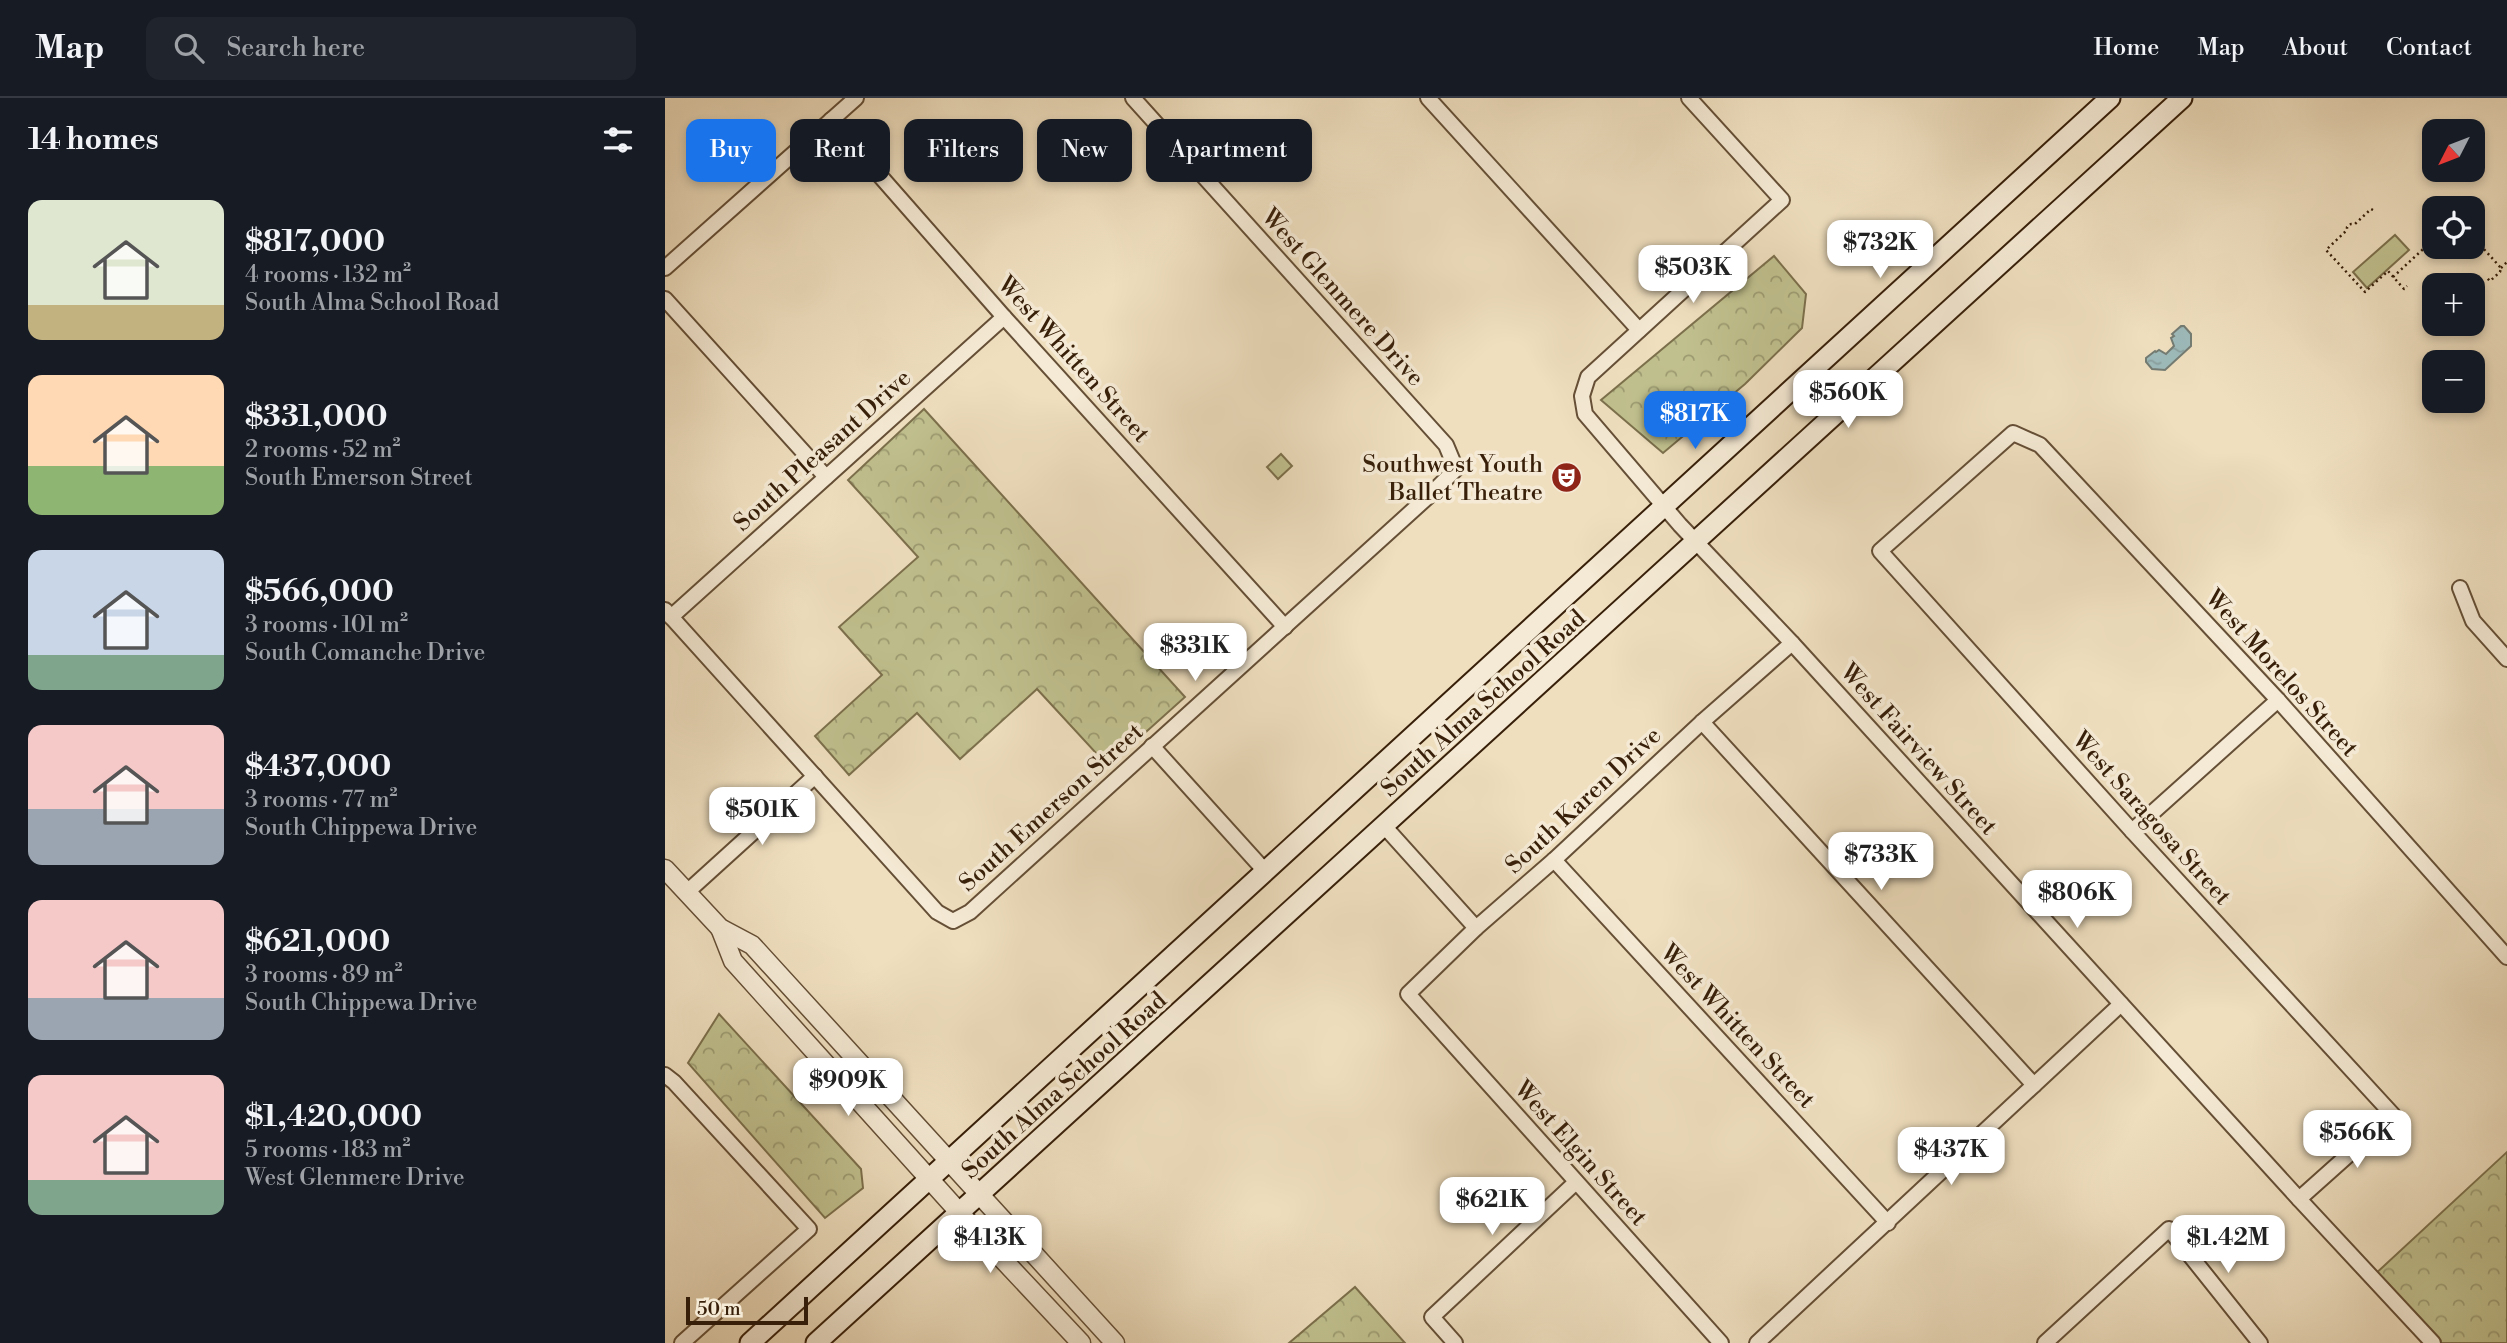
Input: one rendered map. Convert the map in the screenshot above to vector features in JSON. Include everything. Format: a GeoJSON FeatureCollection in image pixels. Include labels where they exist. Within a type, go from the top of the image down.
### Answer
{"type":"FeatureCollection","features":[{"type":"Feature","properties":{"kind":"main road","name":"South Alma School Road"},"geometry":{"type":"LineString","coordinates":[[750,1343],[2110,98]]}},
{"type":"Feature","properties":{"kind":"main road","name":"South Alma School Road"},"geometry":{"type":"LineString","coordinates":[[816,1343],[2182,98]]}},
{"type":"Feature","properties":{"kind":"street"},"geometry":{"type":"LineString","coordinates":[[832,119],[856,98]]}},
{"type":"Feature","properties":{"kind":"street","name":"West Glenmere Drive"},"geometry":{"type":"LineString","coordinates":[[1133,98],[1446,445],[1456,469]]}},
{"type":"Feature","properties":{"kind":"street"},"geometry":{"type":"LineString","coordinates":[[1428,98],[1639,330],[1782,200],[1689,98]]}},
{"type":"Feature","properties":{"kind":"street"},"geometry":{"type":"LineString","coordinates":[[665,268],[790,157]]}},
{"type":"Feature","properties":{"kind":"street","name":"West Whitten Street"},"geometry":{"type":"LineString","coordinates":[[885,182],[1285,627]]}},
{"type":"Feature","properties":{"kind":"street"},"geometry":{"type":"LineString","coordinates":[[665,299],[826,477]]}},
{"type":"Feature","properties":{"kind":"street","name":"South Pleasant Drive"},"geometry":{"type":"LineString","coordinates":[[668,613],[826,477],[1004,317]]}},
{"type":"Feature","properties":{"kind":"street","name":"West Fairview Street"},"geometry":{"type":"LineString","coordinates":[[1639,330],[1588,377],[1582,396],[1585,414],[1696,541],[1793,643],[2433,1343]]}},
{"type":"Feature","properties":{"kind":"street","name":"West Saragosa Street"},"geometry":{"type":"LineString","coordinates":[[2013,433],[1880,551],[2392,1115],[2299,1199]]}},
{"type":"Feature","properties":{"kind":"street","name":"West Morelos Street"},"geometry":{"type":"LineString","coordinates":[[2013,433],[2041,445],[2278,700],[2507,957]]}},
{"type":"Feature","properties":{"kind":"street","name":"South Emerson Street"},"geometry":{"type":"LineString","coordinates":[[815,776],[937,912],[953,921],[970,912],[1456,469]]}},
{"type":"Feature","properties":{"kind":"street"},"geometry":{"type":"LineString","coordinates":[[2460,588],[2473,621],[2507,659]]}},
{"type":"Feature","properties":{"kind":"street"},"geometry":{"type":"LineString","coordinates":[[668,613],[815,776],[686,893]]}},
{"type":"Feature","properties":{"kind":"street","name":"South Karen Drive"},"geometry":{"type":"LineString","coordinates":[[1408,994],[1476,928],[1793,643]]}},
{"type":"Feature","properties":{"kind":"street"},"geometry":{"type":"LineString","coordinates":[[2132,831],[2278,700]]}},
{"type":"Feature","properties":{"kind":"street"},"geometry":{"type":"LineString","coordinates":[[1702,722],[2034,1085]]}},
{"type":"Feature","properties":{"kind":"street"},"geometry":{"type":"LineString","coordinates":[[1152,746],[1265,871]]}},
{"type":"Feature","properties":{"kind":"street"},"geometry":{"type":"LineString","coordinates":[[1385,827],[1476,928]]}},
{"type":"Feature","properties":{"kind":"street","name":"West Whitten Street"},"geometry":{"type":"LineString","coordinates":[[1554,860],[1888,1223]]}},
{"type":"Feature","properties":{"kind":"street"},"geometry":{"type":"LineString","coordinates":[[665,869],[720,928],[752,945],[1115,1343]]}},
{"type":"Feature","properties":{"kind":"street"},"geometry":{"type":"LineString","coordinates":[[720,928],[733,961],[1081,1343]]}},
{"type":"Feature","properties":{"kind":"street","name":"West Elgin Street"},"geometry":{"type":"LineString","coordinates":[[1408,994],[1721,1343]]}},
{"type":"Feature","properties":{"kind":"street"},"geometry":{"type":"LineString","coordinates":[[1756,1343],[2121,1004]]}},
{"type":"Feature","properties":{"kind":"street"},"geometry":{"type":"LineString","coordinates":[[665,1075],[809,1229],[682,1343]]}},
{"type":"Feature","properties":{"kind":"street"},"geometry":{"type":"LineString","coordinates":[[1455,1343],[1432,1317],[1577,1182]]}},
{"type":"Feature","properties":{"kind":"street"},"geometry":{"type":"LineString","coordinates":[[2045,1343],[2169,1229],[2260,1343]]}},
{"type":"Feature","properties":{"kind":"path"},"geometry":{"type":"LineString","coordinates":[[2363,209],[2366,213]]}},
{"type":"Feature","properties":{"kind":"path"},"geometry":{"type":"LineString","coordinates":[[2373,210],[2354,224],[2351,223],[2326,250],[2365,292],[2388,271],[2404,289]]}},
{"type":"Feature","properties":{"kind":"path"},"geometry":{"type":"LineString","coordinates":[[2393,277],[2422,250]]}},
{"type":"Feature","properties":{"kind":"path"},"geometry":{"type":"LineString","coordinates":[[2485,250],[2501,268]]}},
{"type":"Feature","properties":{"kind":"path"},"geometry":{"type":"LineString","coordinates":[[2486,277],[2490,281],[2494,280],[2507,262]]}},
{"type":"Feature","properties":{"kind":"green space"},"geometry":{"type":"Polygon","coordinates":[[[2395,235],[2409,250],[2367,288],[2353,272],[2395,235]]]}},
{"type":"Feature","properties":{"kind":"green space"},"geometry":{"type":"Polygon","coordinates":[[[1774,256],[1806,294],[1802,328],[1745,384],[1663,453],[1601,400],[1774,256]]]}},
{"type":"Feature","properties":{"kind":"green space"},"geometry":{"type":"Polygon","coordinates":[[[924,409],[1185,697],[1108,766],[1037,689],[960,759],[917,713],[849,775],[815,736],[882,675],[839,627],[918,557],[848,480],[924,409]]]}},
{"type":"Feature","properties":{"kind":"green space"},"geometry":{"type":"Polygon","coordinates":[[[1281,454],[1292,466],[1278,479],[1267,467],[1281,454]]]}},
{"type":"Feature","properties":{"kind":"green space"},"geometry":{"type":"Polygon","coordinates":[[[719,1014],[861,1169],[863,1188],[825,1218],[688,1063],[719,1014]]]}},
{"type":"Feature","properties":{"kind":"green space"},"geometry":{"type":"Polygon","coordinates":[[[2507,1152],[2507,1343],[2433,1343],[2372,1277],[2507,1152]]]}},
{"type":"Feature","properties":{"kind":"green space"},"geometry":{"type":"Polygon","coordinates":[[[1355,1287],[1405,1343],[1289,1343],[1355,1287]]]}},
{"type":"Feature","properties":{"kind":"water"},"geometry":{"type":"Polygon","coordinates":[[[2181,326],[2191,334],[2191,346],[2165,370],[2152,369],[2146,358],[2159,350],[2166,354],[2174,346],[2172,334],[2181,326]]]}},
{"type":"Feature","properties":{"kind":"place","name":"Southwest Youth Ballet Theatre"},"geometry":{"type":"Point","coordinates":[1566,478]}}]}
